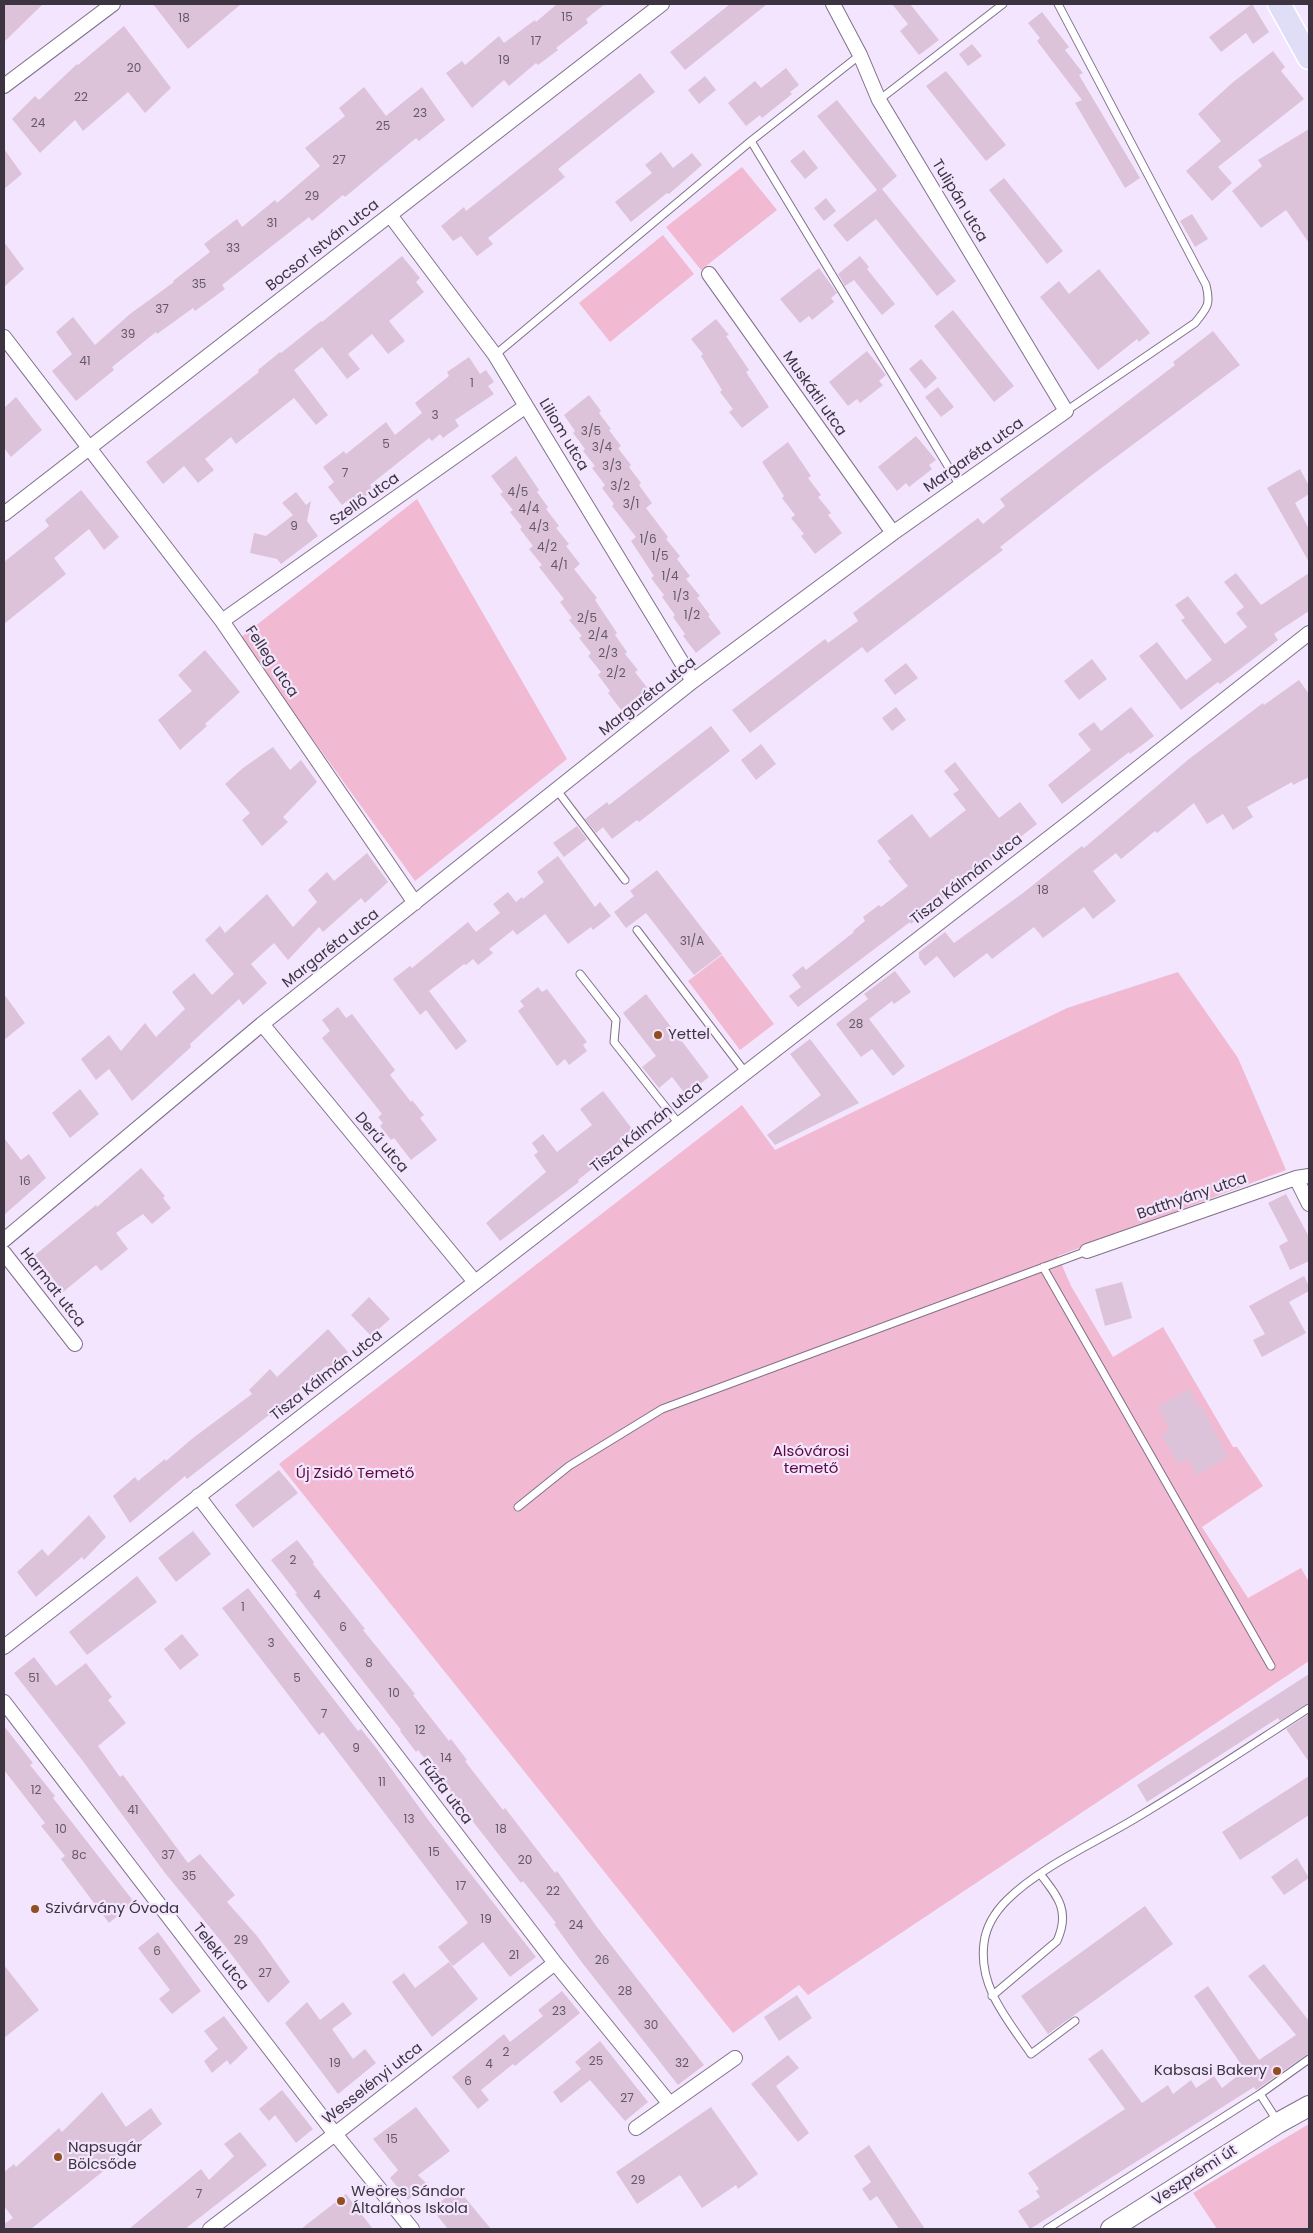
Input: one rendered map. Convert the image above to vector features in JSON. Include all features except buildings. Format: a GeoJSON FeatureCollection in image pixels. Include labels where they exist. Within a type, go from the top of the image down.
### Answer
{"type":"FeatureCollection","features":[{"type":"Feature","properties":{"kind":"main road"},"geometry":{"type":"LineString","coordinates":[[1279,4],[1309,58]]}},
{"type":"Feature","properties":{"kind":"main road","name":"Veszprémi út"},"geometry":{"type":"LineString","coordinates":[[1278,2123],[1300,2100],[1309,2095]]}},
{"type":"Feature","properties":{"kind":"main road","name":"Veszprémi út"},"geometry":{"type":"LineString","coordinates":[[1111,2229],[1278,2123],[1309,2106]]}},
{"type":"Feature","properties":{"kind":"street"},"geometry":{"type":"LineString","coordinates":[[4,86],[113,4]]}},
{"type":"Feature","properties":{"kind":"street","name":"Bocsor István utca"},"geometry":{"type":"LineString","coordinates":[[4,514],[662,4]]}},
{"type":"Feature","properties":{"kind":"street","name":"Tulipán utca"},"geometry":{"type":"LineString","coordinates":[[833,4],[860,55],[879,100],[1066,411]]}},
{"type":"Feature","properties":{"kind":"street","name":"Liliom utca"},"geometry":{"type":"LineString","coordinates":[[390,215],[495,355],[693,681]]}},
{"type":"Feature","properties":{"kind":"street","name":"Muskátli utca"},"geometry":{"type":"LineString","coordinates":[[709,274],[893,533]]}},
{"type":"Feature","properties":{"kind":"street","name":"Felleg utca"},"geometry":{"type":"LineString","coordinates":[[4,337],[222,620],[415,903]]}},
{"type":"Feature","properties":{"kind":"street","name":"Szellő utca"},"geometry":{"type":"LineString","coordinates":[[222,620],[526,406]]}},
{"type":"Feature","properties":{"kind":"street","name":"Margaréta utca"},"geometry":{"type":"LineString","coordinates":[[4,1240],[262,1024],[693,681],[893,533],[1066,411]]}},
{"type":"Feature","properties":{"kind":"street","name":"Tisza Kálmán utca"},"geometry":{"type":"LineString","coordinates":[[4,1647],[1072,820],[1309,633]]}},
{"type":"Feature","properties":{"kind":"street","name":"Derű utca"},"geometry":{"type":"LineString","coordinates":[[262,1024],[475,1282]]}},
{"type":"Feature","properties":{"kind":"street"},"geometry":{"type":"LineString","coordinates":[[1302,1177],[1309,1204]]}},
{"type":"Feature","properties":{"kind":"street","name":"Batthyány utca"},"geometry":{"type":"LineString","coordinates":[[1087,1251],[1302,1177]]}},
{"type":"Feature","properties":{"kind":"street","name":"Harmat utca"},"geometry":{"type":"LineString","coordinates":[[4,1253],[75,1344]]}},
{"type":"Feature","properties":{"kind":"street","name":"Fűzfa utca"},"geometry":{"type":"LineString","coordinates":[[198,1496],[555,1963],[670,2104]]}},
{"type":"Feature","properties":{"kind":"street","name":"Teleki utca"},"geometry":{"type":"LineString","coordinates":[[4,1702],[336,2134],[412,2229]]}},
{"type":"Feature","properties":{"kind":"street","name":"Wesselényi utca"},"geometry":{"type":"LineString","coordinates":[[210,2229],[336,2134],[555,1963]]}},
{"type":"Feature","properties":{"kind":"street"},"geometry":{"type":"LineString","coordinates":[[636,2128],[735,2058]]}},
{"type":"Feature","properties":{"kind":"lane"},"geometry":{"type":"LineString","coordinates":[[879,100],[1002,4]]}},
{"type":"Feature","properties":{"kind":"lane"},"geometry":{"type":"LineString","coordinates":[[1058,4],[1206,285],[1209,297],[1208,307],[1195,323],[1066,411]]}},
{"type":"Feature","properties":{"kind":"lane"},"geometry":{"type":"LineString","coordinates":[[495,355],[751,140],[860,55]]}},
{"type":"Feature","properties":{"kind":"lane"},"geometry":{"type":"LineString","coordinates":[[751,140],[960,486]]}},
{"type":"Feature","properties":{"kind":"lane"},"geometry":{"type":"LineString","coordinates":[[556,789],[625,880]]}},
{"type":"Feature","properties":{"kind":"lane"},"geometry":{"type":"LineString","coordinates":[[637,930],[745,1072]]}},
{"type":"Feature","properties":{"kind":"lane"},"geometry":{"type":"LineString","coordinates":[[580,974],[616,1020],[614,1042],[679,1124]]}},
{"type":"Feature","properties":{"kind":"lane"},"geometry":{"type":"LineString","coordinates":[[518,1508],[569,1466],[662,1410],[1087,1251]]}},
{"type":"Feature","properties":{"kind":"lane"},"geometry":{"type":"LineString","coordinates":[[1043,1267],[1271,1666]]}},
{"type":"Feature","properties":{"kind":"lane"},"geometry":{"type":"LineString","coordinates":[[1076,2021],[1031,2054],[992,1996],[985,1965],[984,1944],[988,1925],[1007,1900],[1041,1875],[1141,1815],[1309,1708]]}},
{"type":"Feature","properties":{"kind":"lane"},"geometry":{"type":"LineString","coordinates":[[992,1996],[1057,1941],[1061,1932],[1063,1912],[1058,1898],[1041,1875]]}},
{"type":"Feature","properties":{"kind":"lane"},"geometry":{"type":"LineString","coordinates":[[1047,2229],[1260,2094],[1309,2059]]}},
{"type":"Feature","properties":{"kind":"lane"},"geometry":{"type":"LineString","coordinates":[[1260,2094],[1278,2123]]}},
{"type":"Feature","properties":{"kind":"green space"},"geometry":{"type":"Polygon","coordinates":[[[742,167],[777,210],[701,270],[666,227],[742,167]]]}},
{"type":"Feature","properties":{"kind":"green space"},"geometry":{"type":"Polygon","coordinates":[[[663,235],[694,274],[610,342],[579,303],[663,235]]]}},
{"type":"Feature","properties":{"kind":"green space"},"geometry":{"type":"Polygon","coordinates":[[[417,499],[567,759],[415,881],[240,638],[417,499]]]}},
{"type":"Feature","properties":{"kind":"green space"},"geometry":{"type":"Polygon","coordinates":[[[722,955],[774,1024],[740,1050],[688,981],[722,955]]]}},
{"type":"Feature","properties":{"kind":"green space","name":"Alsóvárosi temető"},"geometry":{"type":"Polygon","coordinates":[[[1178,972],[1238,1058],[1286,1170],[1058,1256],[1071,1286],[1113,1357],[1163,1327],[1233,1447],[1237,1447],[1263,1486],[1202,1527],[1248,1598],[1301,1568],[1309,1582],[1309,1661],[808,1995],[799,1985],[733,2033],[279,1464],[742,1105],[775,1150],[1067,1008],[1178,972]]]}},
{"type":"Feature","properties":{"kind":"green space"},"geometry":{"type":"Polygon","coordinates":[[[1309,2124],[1309,2229],[1217,2229],[1193,2193],[1309,2124]]]}},
{"type":"Feature","properties":{"kind":"place","name":"Yettel"},"geometry":{"type":"Point","coordinates":[658,1035]}},
{"type":"Feature","properties":{"kind":"place","name":"Szivárvány Óvoda"},"geometry":{"type":"Point","coordinates":[35,1909]}},
{"type":"Feature","properties":{"kind":"place","name":"Kabsasi Bakery"},"geometry":{"type":"Point","coordinates":[1277,2071]}},
{"type":"Feature","properties":{"kind":"place","name":"Napsugár Bölcsőde"},"geometry":{"type":"Point","coordinates":[58,2157]}},
{"type":"Feature","properties":{"kind":"place","name":"Weöres Sándor Általános Iskola"},"geometry":{"type":"Point","coordinates":[341,2201]}},
{"type":"Feature","properties":{"kind":"park label","name":"Új Zsidó Temető"},"geometry":{"type":"Point","coordinates":[355,1474]}}]}
